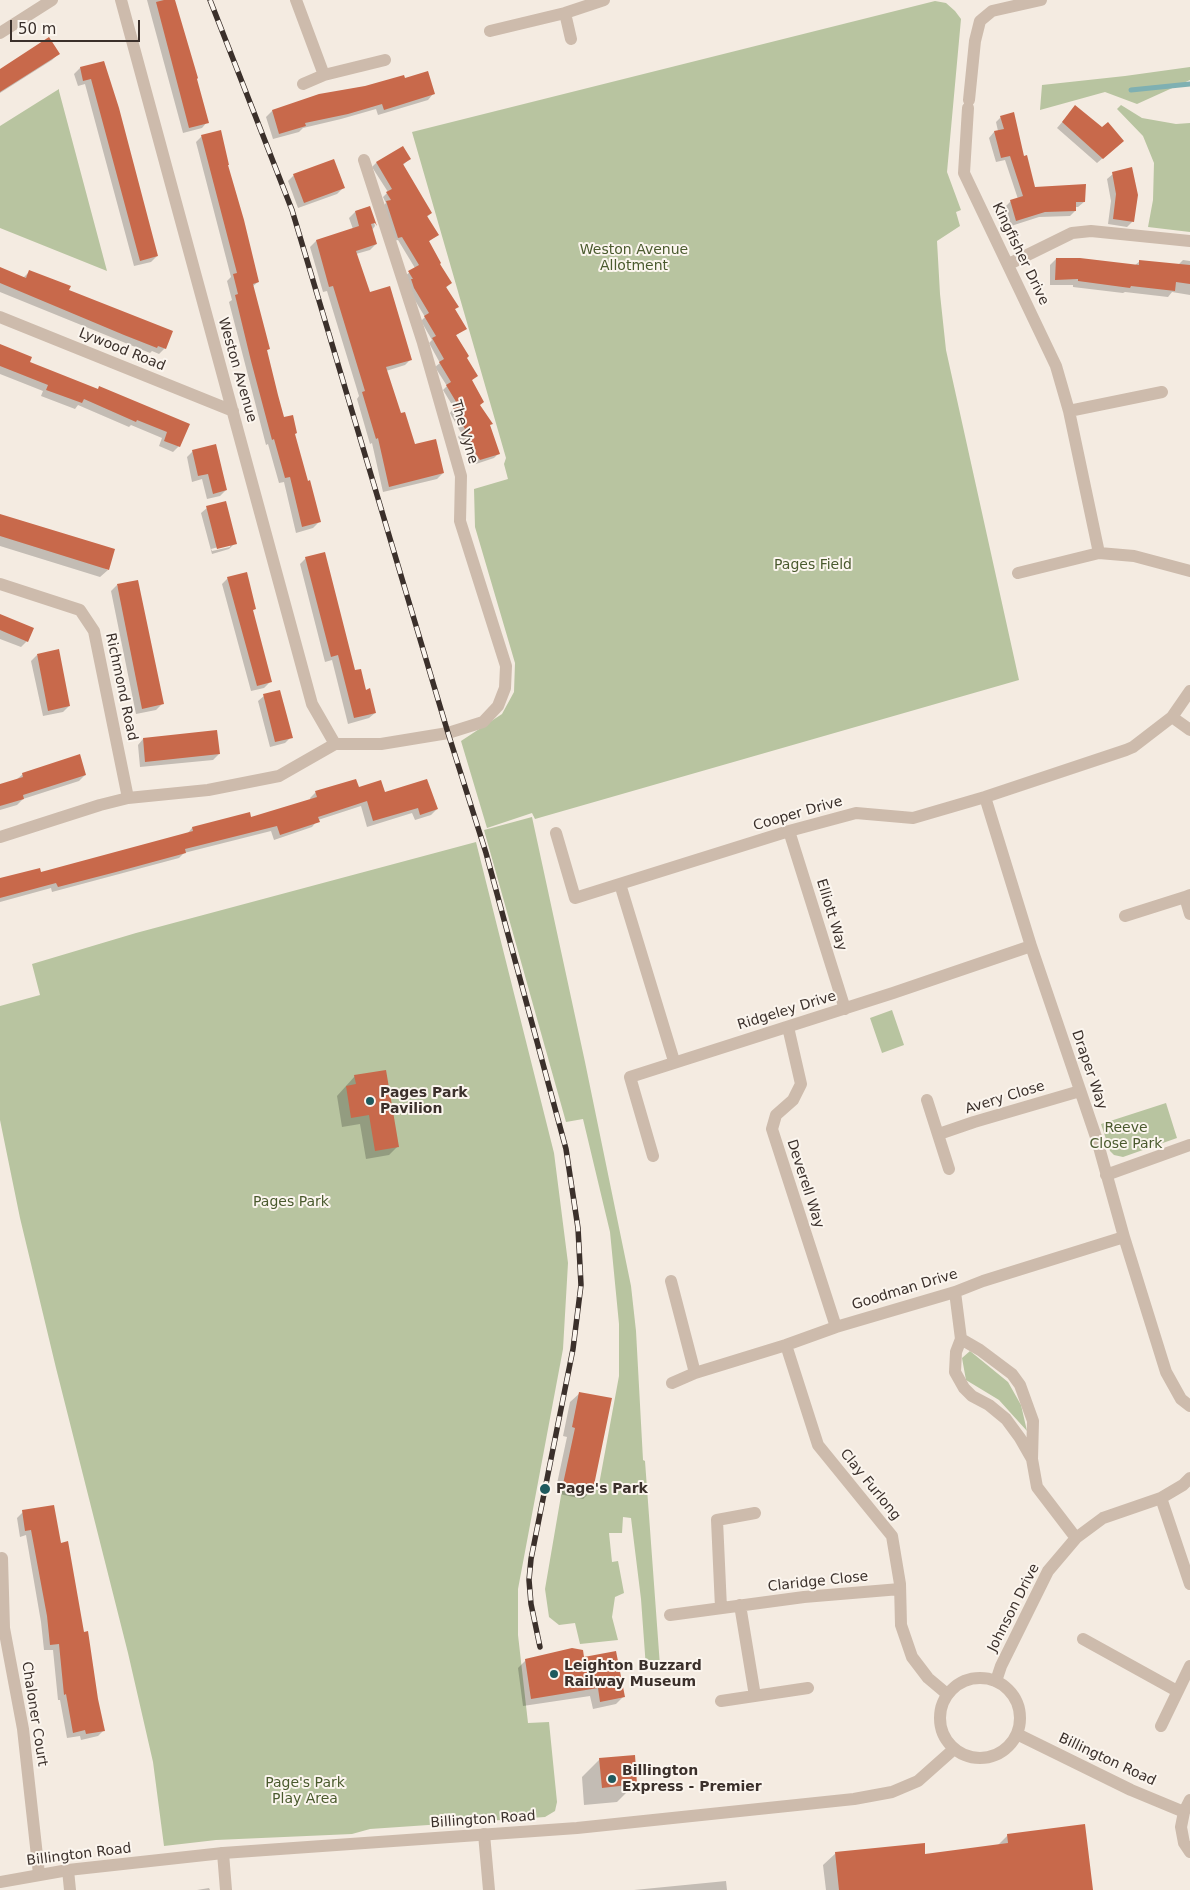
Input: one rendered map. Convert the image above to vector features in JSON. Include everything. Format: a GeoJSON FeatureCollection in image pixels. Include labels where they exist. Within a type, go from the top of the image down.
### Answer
{"type":"FeatureCollection","features":[{"type":"Feature","properties":{"kind":"street"},"geometry":{"type":"LineString","coordinates":[[0,33],[52,0]]}},
{"type":"Feature","properties":{"kind":"street","name":"Weston Avenue"},"geometry":{"type":"LineString","coordinates":[[121,0],[312,704],[335,744]]}},
{"type":"Feature","properties":{"kind":"street"},"geometry":{"type":"LineString","coordinates":[[296,0],[324,75]]}},
{"type":"Feature","properties":{"kind":"street"},"geometry":{"type":"LineString","coordinates":[[490,31],[604,0]]}},
{"type":"Feature","properties":{"kind":"street","name":"Kingfisher Drive"},"geometry":{"type":"LineString","coordinates":[[1041,0],[992,11],[980,21],[975,41],[964,173],[1056,366],[1068,411],[1099,553]]}},
{"type":"Feature","properties":{"kind":"street"},"geometry":{"type":"LineString","coordinates":[[564,12],[571,39]]}},
{"type":"Feature","properties":{"kind":"street"},"geometry":{"type":"LineString","coordinates":[[303,84],[324,75],[385,60]]}},
{"type":"Feature","properties":{"kind":"street","name":"The Vyne"},"geometry":{"type":"LineString","coordinates":[[335,744],[381,744],[448,732],[483,722],[498,706],[505,688],[506,666],[460,521],[461,476],[422,343],[364,160]]}},
{"type":"Feature","properties":{"kind":"street"},"geometry":{"type":"LineString","coordinates":[[1009,264],[1072,233],[1092,231],[1190,241]]}},
{"type":"Feature","properties":{"kind":"street","name":"Lywood Road"},"geometry":{"type":"LineString","coordinates":[[0,317],[233,411]]}},
{"type":"Feature","properties":{"kind":"street"},"geometry":{"type":"LineString","coordinates":[[1068,411],[1162,392]]}},
{"type":"Feature","properties":{"kind":"street"},"geometry":{"type":"LineString","coordinates":[[1018,573],[1099,553],[1134,556],[1190,571]]}},
{"type":"Feature","properties":{"kind":"street","name":"Richmond Road"},"geometry":{"type":"LineString","coordinates":[[0,584],[80,610],[94,631],[128,798]]}},
{"type":"Feature","properties":{"kind":"street","name":"Cooper Drive"},"geometry":{"type":"LineString","coordinates":[[556,833],[575,898],[790,831],[856,813],[913,818],[985,797],[1133,747],[1172,717],[1190,691]]}},
{"type":"Feature","properties":{"kind":"street"},"geometry":{"type":"LineString","coordinates":[[1172,717],[1190,730]]}},
{"type":"Feature","properties":{"kind":"street"},"geometry":{"type":"LineString","coordinates":[[0,837],[128,798],[208,790],[278,776],[335,744]]}},
{"type":"Feature","properties":{"kind":"street","name":"Draper Way"},"geometry":{"type":"LineString","coordinates":[[985,797],[1031,946],[1097,1140],[1124,1237],[1166,1372],[1181,1399],[1190,1406]]}},
{"type":"Feature","properties":{"kind":"street","name":"Elliott Way"},"geometry":{"type":"LineString","coordinates":[[790,831],[845,1009]]}},
{"type":"Feature","properties":{"kind":"street"},"geometry":{"type":"LineString","coordinates":[[620,884],[674,1061]]}},
{"type":"Feature","properties":{"kind":"street"},"geometry":{"type":"LineString","coordinates":[[1125,916],[1188,896],[1190,914]]}},
{"type":"Feature","properties":{"kind":"street","name":"Ridgeley Drive"},"geometry":{"type":"LineString","coordinates":[[653,1156],[630,1077],[674,1061],[845,1009],[1031,946]]}},
{"type":"Feature","properties":{"kind":"street","name":"Deverell Way"},"geometry":{"type":"LineString","coordinates":[[788,1027],[801,1084],[793,1100],[776,1115],[772,1129],[836,1327]]}},
{"type":"Feature","properties":{"kind":"street","name":"Avery Close"},"geometry":{"type":"LineString","coordinates":[[939,1134],[1080,1090]]}},
{"type":"Feature","properties":{"kind":"street"},"geometry":{"type":"LineString","coordinates":[[926,1100],[939,1134],[949,1169]]}},
{"type":"Feature","properties":{"kind":"street"},"geometry":{"type":"LineString","coordinates":[[1106,1175],[1190,1145]]}},
{"type":"Feature","properties":{"kind":"street","name":"Goodman Drive"},"geometry":{"type":"LineString","coordinates":[[672,1383],[695,1373],[786,1345],[836,1327],[955,1292],[983,1281],[1124,1237]]}},
{"type":"Feature","properties":{"kind":"street"},"geometry":{"type":"LineString","coordinates":[[671,1281],[695,1373]]}},
{"type":"Feature","properties":{"kind":"street"},"geometry":{"type":"LineString","coordinates":[[955,1292],[961,1339],[956,1352],[955,1372],[964,1388],[972,1396],[989,1405],[1006,1419],[1032,1459]]}},
{"type":"Feature","properties":{"kind":"street"},"geometry":{"type":"LineString","coordinates":[[961,1339],[980,1350],[1012,1374],[1020,1385],[1033,1421],[1032,1459],[1037,1487],[1076,1538]]}},
{"type":"Feature","properties":{"kind":"street","name":"Clay Furlong"},"geometry":{"type":"LineString","coordinates":[[786,1345],[818,1445],[892,1536],[900,1589],[901,1626],[912,1657],[928,1678],[947,1694]]}},
{"type":"Feature","properties":{"kind":"street","name":"Johnson Drive"},"geometry":{"type":"LineString","coordinates":[[996,1681],[1048,1571],[1076,1538],[1103,1518],[1161,1498],[1184,1485],[1190,1478]]}},
{"type":"Feature","properties":{"kind":"street"},"geometry":{"type":"LineString","coordinates":[[1161,1498],[1190,1584]]}},
{"type":"Feature","properties":{"kind":"street"},"geometry":{"type":"LineString","coordinates":[[721,1608],[717,1520],[755,1514]]}},
{"type":"Feature","properties":{"kind":"street","name":"Chaloner Court"},"geometry":{"type":"LineString","coordinates":[[2,1558],[4,1628],[23,1729],[39,1874]]}},
{"type":"Feature","properties":{"kind":"street","name":"Claridge Close"},"geometry":{"type":"LineString","coordinates":[[670,1615],[740,1605],[900,1589]]}},
{"type":"Feature","properties":{"kind":"street"},"geometry":{"type":"LineString","coordinates":[[740,1605],[755,1696]]}},
{"type":"Feature","properties":{"kind":"street"},"geometry":{"type":"LineString","coordinates":[[1083,1639],[1177,1691]]}},
{"type":"Feature","properties":{"kind":"street"},"geometry":{"type":"LineString","coordinates":[[1161,1726],[1190,1666]]}},
{"type":"Feature","properties":{"kind":"street"},"geometry":{"type":"LineString","coordinates":[[981,1678],[996,1681],[1011,1692],[1020,1709],[1020,1722],[1017,1734],[1006,1749],[989,1758],[977,1759],[964,1756],[954,1750],[946,1740],[941,1729],[939,1717],[941,1705],[947,1694],[956,1685],[968,1680],[981,1678]]}},
{"type":"Feature","properties":{"kind":"street"},"geometry":{"type":"LineString","coordinates":[[721,1701],[808,1688]]}},
{"type":"Feature","properties":{"kind":"street","name":"Billington Road"},"geometry":{"type":"LineString","coordinates":[[1017,1734],[1131,1790],[1187,1806],[1181,1827],[1184,1843],[1190,1852]]}},
{"type":"Feature","properties":{"kind":"street","name":"Billington Road"},"geometry":{"type":"LineString","coordinates":[[0,1882],[68,1870],[223,1854],[577,1828],[854,1799],[892,1792],[918,1781],[954,1750]]}},
{"type":"Feature","properties":{"kind":"street"},"geometry":{"type":"LineString","coordinates":[[484,1834],[489,1890]]}},
{"type":"Feature","properties":{"kind":"street"},"geometry":{"type":"LineString","coordinates":[[223,1854],[226,1890]]}},
{"type":"Feature","properties":{"kind":"street"},"geometry":{"type":"LineString","coordinates":[[68,1870],[70,1890]]}},
{"type":"Feature","properties":{"kind":"green space"},"geometry":{"type":"Polygon","coordinates":[[[935,1],[946,3],[961,19],[947,172],[961,210],[956,212],[960,226],[937,241],[946,350],[1019,680],[535,819],[532,813],[487,828],[461,741],[502,714],[514,692],[515,663],[475,527],[474,489],[508,479],[504,464],[506,458],[412,132],[935,1]]]}},
{"type":"Feature","properties":{"kind":"green space"},"geometry":{"type":"Polygon","coordinates":[[[1190,67],[1190,80],[1137,104],[1105,92],[1040,110],[1042,85],[1190,67]]]}},
{"type":"Feature","properties":{"kind":"green space"},"geometry":{"type":"Polygon","coordinates":[[[59,89],[107,271],[0,228],[0,126],[59,89]]]}},
{"type":"Feature","properties":{"kind":"green space"},"geometry":{"type":"Polygon","coordinates":[[[1121,105],[1142,118],[1176,124],[1190,123],[1190,232],[1148,227],[1153,200],[1154,163],[1143,136],[1117,109],[1121,105]]]}},
{"type":"Feature","properties":{"kind":"green space"},"geometry":{"type":"Polygon","coordinates":[[[532,817],[631,1286],[636,1331],[643,1460],[645,1461],[660,1666],[646,1668],[641,1599],[631,1518],[623,1517],[622,1533],[609,1533],[612,1562],[618,1561],[624,1593],[615,1597],[612,1617],[618,1640],[580,1644],[575,1623],[559,1625],[549,1617],[545,1589],[563,1484],[598,1490],[619,1376],[619,1324],[610,1232],[583,1119],[566,1122],[484,830],[532,817]]]}},
{"type":"Feature","properties":{"kind":"green space","name":"Pages Park"},"geometry":{"type":"Polygon","coordinates":[[[476,842],[554,1153],[568,1263],[563,1349],[518,1589],[518,1635],[528,1723],[549,1722],[557,1802],[555,1811],[545,1817],[370,1829],[352,1834],[216,1840],[164,1846],[153,1762],[128,1653],[20,1218],[0,1120],[0,1006],[40,995],[32,964],[136,933],[476,842]]]}},
{"type":"Feature","properties":{"kind":"green space"},"geometry":{"type":"Polygon","coordinates":[[[892,1010],[904,1045],[882,1053],[870,1018],[892,1010]]]}},
{"type":"Feature","properties":{"kind":"green space","name":"Reeve Close Park"},"geometry":{"type":"Polygon","coordinates":[[[1166,1103],[1177,1138],[1123,1157],[1114,1155],[1110,1151],[1101,1124],[1166,1103]]]}},
{"type":"Feature","properties":{"kind":"green space"},"geometry":{"type":"Polygon","coordinates":[[[970,1351],[1008,1382],[1021,1405],[1027,1431],[999,1400],[966,1380],[962,1358],[970,1351]]]}},
{"type":"Feature","properties":{"kind":"building"},"geometry":{"type":"Polygon","coordinates":[[[175,0],[209,123],[189,128],[156,2],[175,0]]]}},
{"type":"Feature","properties":{"kind":"building"},"geometry":{"type":"Polygon","coordinates":[[[49,37],[60,54],[0,92],[0,69],[49,37]]]}},
{"type":"Feature","properties":{"kind":"building"},"geometry":{"type":"Polygon","coordinates":[[[104,61],[119,108],[158,256],[140,261],[91,79],[83,81],[80,67],[104,61]]]}},
{"type":"Feature","properties":{"kind":"building"},"geometry":{"type":"Polygon","coordinates":[[[428,71],[435,94],[384,110],[382,104],[348,114],[305,123],[306,126],[279,134],[272,110],[319,94],[365,86],[404,75],[405,78],[428,71]]]}},
{"type":"Feature","properties":{"kind":"building"},"geometry":{"type":"Polygon","coordinates":[[[1075,105],[1102,127],[1108,122],[1124,141],[1103,159],[1062,122],[1075,105]]]}},
{"type":"Feature","properties":{"kind":"building"},"geometry":{"type":"Polygon","coordinates":[[[1014,112],[1024,156],[1027,155],[1035,187],[1086,184],[1085,202],[1076,202],[1076,211],[1045,212],[1016,221],[1010,200],[1023,196],[1010,156],[1001,158],[994,131],[1004,129],[1000,116],[1014,112]]]}},
{"type":"Feature","properties":{"kind":"building"},"geometry":{"type":"Polygon","coordinates":[[[221,130],[228,165],[259,282],[253,284],[270,349],[267,350],[278,395],[284,417],[293,415],[297,433],[295,434],[321,522],[302,527],[290,477],[285,478],[274,439],[272,440],[251,361],[235,295],[238,294],[233,274],[237,273],[201,135],[221,130]]]}},
{"type":"Feature","properties":{"kind":"building"},"geometry":{"type":"Polygon","coordinates":[[[403,146],[411,159],[403,164],[432,213],[427,216],[439,235],[429,241],[452,283],[446,287],[459,307],[455,309],[467,329],[456,335],[469,356],[467,358],[478,376],[472,380],[484,402],[480,405],[493,424],[490,425],[500,454],[480,460],[461,432],[465,429],[453,408],[458,405],[446,385],[451,382],[439,362],[444,359],[432,338],[436,336],[424,316],[429,313],[414,288],[411,279],[413,279],[408,271],[419,265],[402,237],[398,238],[386,201],[391,200],[386,192],[392,189],[376,162],[403,146]]]}},
{"type":"Feature","properties":{"kind":"building"},"geometry":{"type":"Polygon","coordinates":[[[334,159],[345,188],[304,203],[293,174],[334,159]]]}},
{"type":"Feature","properties":{"kind":"building"},"geometry":{"type":"Polygon","coordinates":[[[1132,167],[1138,195],[1134,222],[1113,219],[1116,194],[1112,172],[1132,167]]]}},
{"type":"Feature","properties":{"kind":"building"},"geometry":{"type":"Polygon","coordinates":[[[370,206],[377,226],[375,223],[371,224],[377,244],[356,251],[370,292],[390,286],[412,360],[386,367],[401,413],[405,412],[415,444],[436,439],[444,473],[389,487],[378,438],[376,439],[362,392],[365,391],[333,286],[329,287],[316,240],[359,226],[355,211],[370,206]]]}},
{"type":"Feature","properties":{"kind":"building"},"geometry":{"type":"Polygon","coordinates":[[[1056,258],[1080,258],[1139,265],[1139,260],[1190,265],[1190,284],[1176,282],[1175,291],[1131,286],[1130,288],[1078,281],[1078,279],[1055,280],[1056,258]]]}},
{"type":"Feature","properties":{"kind":"building"},"geometry":{"type":"Polygon","coordinates":[[[0,267],[26,278],[29,270],[71,286],[69,290],[173,331],[166,349],[158,346],[157,348],[124,335],[0,283],[0,267]]]}},
{"type":"Feature","properties":{"kind":"building"},"geometry":{"type":"Polygon","coordinates":[[[0,344],[32,357],[30,362],[98,389],[99,386],[190,424],[180,447],[164,441],[167,432],[137,420],[136,422],[84,399],[82,403],[46,390],[48,385],[0,366],[0,344]]]}},
{"type":"Feature","properties":{"kind":"building"},"geometry":{"type":"Polygon","coordinates":[[[216,444],[227,490],[213,494],[208,474],[198,476],[192,450],[216,444]]]}},
{"type":"Feature","properties":{"kind":"building"},"geometry":{"type":"Polygon","coordinates":[[[226,501],[237,544],[217,549],[206,506],[226,501]]]}},
{"type":"Feature","properties":{"kind":"building"},"geometry":{"type":"Polygon","coordinates":[[[0,514],[115,549],[109,570],[0,536],[0,514]]]}},
{"type":"Feature","properties":{"kind":"building"},"geometry":{"type":"Polygon","coordinates":[[[325,552],[355,670],[361,669],[366,690],[370,688],[376,713],[354,718],[338,655],[331,657],[305,557],[325,552]]]}},
{"type":"Feature","properties":{"kind":"building"},"geometry":{"type":"Polygon","coordinates":[[[247,572],[256,609],[253,610],[272,682],[257,686],[227,577],[247,572]]]}},
{"type":"Feature","properties":{"kind":"building"},"geometry":{"type":"Polygon","coordinates":[[[138,580],[164,704],[142,709],[117,584],[138,580]]]}},
{"type":"Feature","properties":{"kind":"building"},"geometry":{"type":"Polygon","coordinates":[[[0,614],[34,628],[28,642],[0,630],[0,614]]]}},
{"type":"Feature","properties":{"kind":"building"},"geometry":{"type":"Polygon","coordinates":[[[59,649],[70,706],[48,711],[37,654],[59,649]]]}},
{"type":"Feature","properties":{"kind":"building"},"geometry":{"type":"Polygon","coordinates":[[[280,690],[293,738],[275,742],[263,694],[280,690]]]}},
{"type":"Feature","properties":{"kind":"building"},"geometry":{"type":"Polygon","coordinates":[[[217,730],[220,754],[145,762],[143,738],[217,730]]]}},
{"type":"Feature","properties":{"kind":"building"},"geometry":{"type":"Polygon","coordinates":[[[80,754],[86,775],[23,795],[24,799],[0,806],[0,784],[23,777],[22,773],[80,754]]]}},
{"type":"Feature","properties":{"kind":"building"},"geometry":{"type":"Polygon","coordinates":[[[356,779],[359,787],[381,780],[385,792],[427,779],[438,809],[420,815],[418,808],[373,821],[367,801],[318,817],[320,822],[280,835],[277,826],[185,849],[186,853],[116,872],[58,887],[56,883],[0,898],[0,878],[40,868],[41,872],[193,831],[192,827],[250,812],[251,817],[317,797],[315,791],[356,779]]]}},
{"type":"Feature","properties":{"kind":"building","name":"Pages Park Pavilion"},"geometry":{"type":"Polygon","coordinates":[[[386,1070],[399,1147],[375,1151],[369,1115],[351,1118],[346,1086],[356,1084],[354,1075],[386,1070]]]}},
{"type":"Feature","properties":{"kind":"building"},"geometry":{"type":"Polygon","coordinates":[[[579,1392],[612,1398],[593,1490],[563,1484],[575,1428],[572,1427],[579,1392]]]}},
{"type":"Feature","properties":{"kind":"building"},"geometry":{"type":"Polygon","coordinates":[[[54,1505],[61,1543],[68,1541],[84,1632],[88,1631],[98,1699],[105,1731],[86,1734],[85,1730],[73,1733],[66,1694],[64,1695],[59,1644],[50,1645],[47,1616],[31,1530],[25,1531],[22,1510],[54,1505]]]}},
{"type":"Feature","properties":{"kind":"building"},"geometry":{"type":"Polygon","coordinates":[[[572,1648],[583,1650],[584,1657],[616,1651],[625,1697],[600,1702],[598,1688],[531,1699],[525,1659],[572,1648]]]}},
{"type":"Feature","properties":{"kind":"building"},"geometry":{"type":"Polygon","coordinates":[[[635,1755],[637,1784],[602,1788],[599,1758],[635,1755]]]}},
{"type":"Feature","properties":{"kind":"building"},"geometry":{"type":"Polygon","coordinates":[[[1085,1824],[1093,1890],[839,1890],[835,1852],[925,1843],[925,1854],[1008,1843],[1007,1834],[1085,1824]]]}},
{"type":"Feature","properties":{"kind":"waterway"},"geometry":{"type":"LineString","coordinates":[[1131,90],[1190,84]]}},
{"type":"Feature","properties":{"kind":"railway"},"geometry":{"type":"LineString","coordinates":[[210,0],[292,210],[448,733],[486,853],[566,1149],[578,1228],[581,1285],[573,1349],[531,1559],[529,1580],[531,1604],[540,1647]]}},
{"type":"Feature","properties":{"kind":"place","name":"Pages Park Pavilion"},"geometry":{"type":"Point","coordinates":[370,1101]}},
{"type":"Feature","properties":{"kind":"place","name":"Page's Park"},"geometry":{"type":"Point","coordinates":[545,1489]}},
{"type":"Feature","properties":{"kind":"place","name":"Leighton Buzzard Railway Museum"},"geometry":{"type":"Point","coordinates":[554,1674]}},
{"type":"Feature","properties":{"kind":"place","name":"Billington Express - Premier"},"geometry":{"type":"Point","coordinates":[612,1779]}},
{"type":"Feature","properties":{"kind":"park label","name":"Weston Avenue Allotment"},"geometry":{"type":"Point","coordinates":[634,258]}},
{"type":"Feature","properties":{"kind":"park label","name":"Pages Field"},"geometry":{"type":"Point","coordinates":[813,565]}},
{"type":"Feature","properties":{"kind":"park label","name":"Page's Park Play Area"},"geometry":{"type":"Point","coordinates":[305,1792]}}]}
